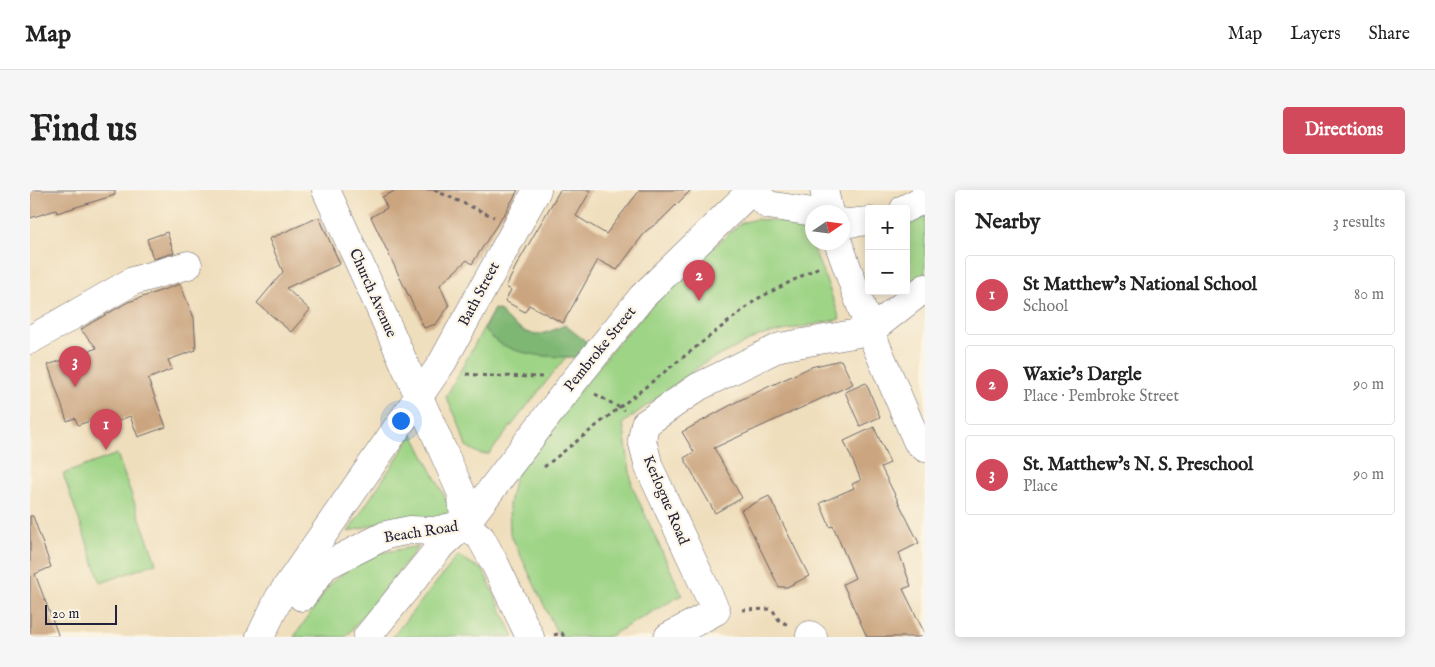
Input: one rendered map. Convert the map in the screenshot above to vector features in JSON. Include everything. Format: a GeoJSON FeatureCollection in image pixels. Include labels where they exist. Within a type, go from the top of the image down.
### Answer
{"type":"FeatureCollection","features":[{"type":"Feature","properties":{"kind":"main road","name":"Church Avenue"},"geometry":{"type":"LineString","coordinates":[[326,190],[461,492],[465,524]]}},
{"type":"Feature","properties":{"kind":"main road","name":"Bath Street"},"geometry":{"type":"LineString","coordinates":[[418,396],[442,363],[537,190]]}},
{"type":"Feature","properties":{"kind":"main road"},"geometry":{"type":"LineString","coordinates":[[752,190],[768,205],[805,211]]}},
{"type":"Feature","properties":{"kind":"main road","name":"Pembroke Street"},"geometry":{"type":"LineString","coordinates":[[465,524],[574,381],[642,297],[752,190]]}},
{"type":"Feature","properties":{"kind":"main road"},"geometry":{"type":"LineString","coordinates":[[824,190],[827,205]]}},
{"type":"Feature","properties":{"kind":"main road"},"geometry":{"type":"LineString","coordinates":[[910,206],[925,196]]}},
{"type":"Feature","properties":{"kind":"main road"},"geometry":{"type":"LineString","coordinates":[[850,223],[865,221]]}},
{"type":"Feature","properties":{"kind":"main road"},"geometry":{"type":"LineString","coordinates":[[840,250],[870,331],[917,441],[925,448]]}},
{"type":"Feature","properties":{"kind":"main road"},"geometry":{"type":"LineString","coordinates":[[30,340],[133,281],[188,265]]}},
{"type":"Feature","properties":{"kind":"main road","name":"Kerlogue Road"},"geometry":{"type":"LineString","coordinates":[[716,611],[649,467],[642,440],[645,424],[698,386],[780,348],[870,331],[925,288]]}},
{"type":"Feature","properties":{"kind":"main road"},"geometry":{"type":"LineString","coordinates":[[260,637],[279,598],[418,396]]}},
{"type":"Feature","properties":{"kind":"main road"},"geometry":{"type":"LineString","coordinates":[[465,524],[481,538],[495,564],[541,636]]}},
{"type":"Feature","properties":{"kind":"main road","name":"Beach Road"},"geometry":{"type":"LineString","coordinates":[[274,637],[325,566],[386,535],[410,530],[434,531],[465,524]]}},
{"type":"Feature","properties":{"kind":"main road","name":"Beach Road"},"geometry":{"type":"LineString","coordinates":[[367,637],[439,548],[465,524]]}},
{"type":"Feature","properties":{"kind":"main road"},"geometry":{"type":"LineString","coordinates":[[668,637],[716,611]]}},
{"type":"Feature","properties":{"kind":"path"},"geometry":{"type":"LineString","coordinates":[[434,190],[515,227]]}},
{"type":"Feature","properties":{"kind":"path"},"geometry":{"type":"LineString","coordinates":[[541,469],[757,299],[838,250]]}},
{"type":"Feature","properties":{"kind":"path"},"geometry":{"type":"LineString","coordinates":[[463,373],[473,376],[532,377],[574,381]]}},
{"type":"Feature","properties":{"kind":"path"},"geometry":{"type":"LineString","coordinates":[[716,611],[772,609],[779,620],[812,636]]}},
{"type":"Feature","properties":{"kind":"path"},"geometry":{"type":"LineString","coordinates":[[541,636],[562,633],[564,637]]}},
{"type":"Feature","properties":{"kind":"green space"},"geometry":{"type":"Polygon","coordinates":[[[925,211],[925,275],[910,286],[910,250],[910,220],[925,211]]]}},
{"type":"Feature","properties":{"kind":"green space"},"geometry":{"type":"Polygon","coordinates":[[[756,219],[777,221],[797,226],[803,231],[805,234],[805,250],[813,250],[840,319],[759,336],[704,363],[623,423],[632,486],[682,595],[608,637],[559,637],[510,533],[509,504],[516,471],[616,345],[673,283],[741,223],[756,219]]]}},
{"type":"Feature","properties":{"kind":"green space"},"geometry":{"type":"Polygon","coordinates":[[[494,309],[501,311],[510,322],[520,329],[534,334],[542,334],[565,325],[577,357],[566,357],[489,454],[480,454],[466,446],[458,421],[446,397],[494,309]]]}},
{"type":"Feature","properties":{"kind":"green space"},"geometry":{"type":"Polygon","coordinates":[[[494,309],[501,311],[510,322],[520,329],[530,333],[542,334],[565,325],[588,343],[577,357],[539,355],[514,350],[492,338],[484,329],[494,309]]]}},
{"type":"Feature","properties":{"kind":"green space"},"geometry":{"type":"Polygon","coordinates":[[[413,434],[451,509],[444,519],[383,522],[348,532],[413,434]]]}},
{"type":"Feature","properties":{"kind":"green space"},"geometry":{"type":"Polygon","coordinates":[[[117,454],[156,563],[101,583],[63,474],[117,454]]]}},
{"type":"Feature","properties":{"kind":"green space"},"geometry":{"type":"Polygon","coordinates":[[[419,546],[346,637],[294,637],[331,583],[349,569],[380,553],[419,546]]]}},
{"type":"Feature","properties":{"kind":"green space"},"geometry":{"type":"Polygon","coordinates":[[[458,556],[483,570],[514,637],[392,637],[458,556]]]}},
{"type":"Feature","properties":{"kind":"building"},"geometry":{"type":"Polygon","coordinates":[[[30,190],[115,190],[115,195],[57,213],[56,210],[30,218],[30,190]]]}},
{"type":"Feature","properties":{"kind":"building"},"geometry":{"type":"Polygon","coordinates":[[[397,190],[518,190],[472,264],[467,260],[440,285],[449,306],[436,324],[424,328],[371,217],[387,208],[382,197],[397,190]]]}},
{"type":"Feature","properties":{"kind":"building"},"geometry":{"type":"Polygon","coordinates":[[[560,190],[591,190],[576,216],[606,234],[640,190],[691,190],[660,221],[646,231],[617,270],[598,260],[563,323],[529,305],[525,312],[505,301],[511,290],[506,287],[516,266],[560,190]]]}},
{"type":"Feature","properties":{"kind":"building"},"geometry":{"type":"Polygon","coordinates":[[[319,217],[340,264],[286,288],[310,310],[291,332],[257,303],[283,272],[269,239],[319,217]]]}},
{"type":"Feature","properties":{"kind":"building"},"geometry":{"type":"Polygon","coordinates":[[[167,232],[174,253],[153,259],[147,239],[167,232]]]}},
{"type":"Feature","properties":{"kind":"building"},"geometry":{"type":"Polygon","coordinates":[[[180,284],[194,318],[196,350],[168,360],[172,369],[148,379],[166,427],[138,437],[130,416],[106,426],[102,417],[78,425],[75,418],[67,421],[48,365],[97,348],[81,330],[86,326],[128,302],[180,284]]]}},
{"type":"Feature","properties":{"kind":"building"},"geometry":{"type":"Polygon","coordinates":[[[841,360],[853,384],[714,448],[742,498],[715,513],[684,458],[694,452],[682,432],[738,401],[811,367],[841,360]]]}},
{"type":"Feature","properties":{"kind":"building"},"geometry":{"type":"Polygon","coordinates":[[[866,383],[880,417],[860,426],[845,392],[866,383]]]}},
{"type":"Feature","properties":{"kind":"building"},"geometry":{"type":"Polygon","coordinates":[[[874,427],[890,463],[881,467],[919,543],[899,553],[911,586],[903,589],[925,637],[867,637],[843,584],[855,578],[833,526],[830,527],[820,503],[854,488],[852,484],[861,480],[844,441],[874,427]]]}},
{"type":"Feature","properties":{"kind":"building"},"geometry":{"type":"Polygon","coordinates":[[[769,496],[809,576],[787,587],[779,587],[741,510],[769,496]]]}},
{"type":"Feature","properties":{"kind":"building"},"geometry":{"type":"Polygon","coordinates":[[[30,516],[33,516],[51,567],[35,574],[59,637],[30,637],[30,516]]]}},
{"type":"Feature","properties":{"kind":"place","name":"Waxie's Dargle"},"geometry":{"type":"Point","coordinates":[699,301]}},
{"type":"Feature","properties":{"kind":"place","name":"St. Matthew's N. S. Preschool"},"geometry":{"type":"Point","coordinates":[75,387]}},
{"type":"Feature","properties":{"kind":"place","name":"St Matthew's National School"},"geometry":{"type":"Point","coordinates":[106,450]}}]}
